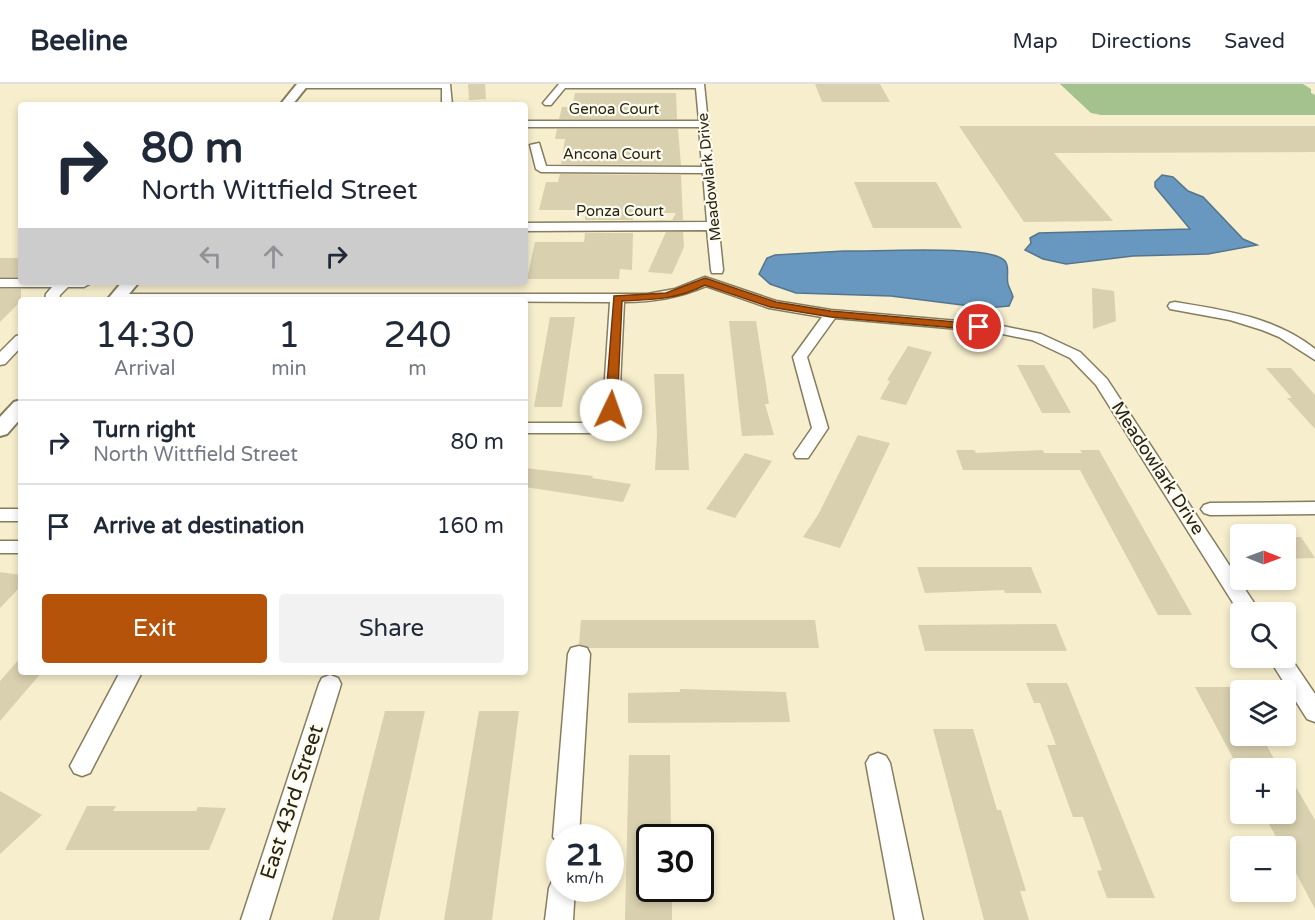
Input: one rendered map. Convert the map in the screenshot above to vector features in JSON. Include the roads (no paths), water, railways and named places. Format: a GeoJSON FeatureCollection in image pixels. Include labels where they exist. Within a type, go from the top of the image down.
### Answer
{"type":"FeatureCollection","features":[{"type":"Feature","properties":{"kind":"street"},"geometry":{"type":"LineString","coordinates":[[289,102],[303,85],[446,85],[447,102]]}},
{"type":"Feature","properties":{"kind":"street"},"geometry":{"type":"LineString","coordinates":[[548,103],[563,85],[700,85]]}},
{"type":"Feature","properties":{"kind":"street","name":"Meadowlark Drive"},"geometry":{"type":"LineString","coordinates":[[700,85],[717,270]]}},
{"type":"Feature","properties":{"kind":"street","name":"Genoa Court"},"geometry":{"type":"LineString","coordinates":[[528,124],[704,124]]}},
{"type":"Feature","properties":{"kind":"street","name":"Ancona Court"},"geometry":{"type":"LineString","coordinates":[[535,145],[541,170],[708,170]]}},
{"type":"Feature","properties":{"kind":"street","name":"Ponza Court"},"geometry":{"type":"LineString","coordinates":[[528,226],[714,226]]}},
{"type":"Feature","properties":{"kind":"street","name":"Meadowlark Drive"},"geometry":{"type":"LineString","coordinates":[[528,299],[667,296],[689,290],[705,281],[774,305],[831,314],[993,328],[1048,341],[1075,355],[1102,382],[1244,602]]}},
{"type":"Feature","properties":{"kind":"street"},"geometry":{"type":"LineString","coordinates":[[0,283],[18,283]]}},
{"type":"Feature","properties":{"kind":"street"},"geometry":{"type":"LineString","coordinates":[[52,297],[62,285]]}},
{"type":"Feature","properties":{"kind":"street"},"geometry":{"type":"LineString","coordinates":[[118,297],[128,285]]}},
{"type":"Feature","properties":{"kind":"street"},"geometry":{"type":"LineString","coordinates":[[528,428],[610,428],[617,298]]}},
{"type":"Feature","properties":{"kind":"street"},"geometry":{"type":"LineString","coordinates":[[1175,306],[1262,324],[1290,337],[1315,356]]}},
{"type":"Feature","properties":{"kind":"street"},"geometry":{"type":"LineString","coordinates":[[802,454],[820,428],[800,357],[831,314]]}},
{"type":"Feature","properties":{"kind":"street"},"geometry":{"type":"LineString","coordinates":[[0,361],[18,342]]}},
{"type":"Feature","properties":{"kind":"street"},"geometry":{"type":"LineString","coordinates":[[0,430],[18,409]]}},
{"type":"Feature","properties":{"kind":"street"},"geometry":{"type":"LineString","coordinates":[[1210,509],[1315,508]]}},
{"type":"Feature","properties":{"kind":"street"},"geometry":{"type":"LineString","coordinates":[[0,515],[18,515]]}},
{"type":"Feature","properties":{"kind":"street"},"geometry":{"type":"LineString","coordinates":[[0,547],[18,547]]}},
{"type":"Feature","properties":{"kind":"street"},"geometry":{"type":"LineString","coordinates":[[567,824],[579,654]]}},
{"type":"Feature","properties":{"kind":"street"},"geometry":{"type":"LineString","coordinates":[[1286,668],[1315,713]]}},
{"type":"Feature","properties":{"kind":"street"},"geometry":{"type":"LineString","coordinates":[[82,766],[129,675]]}},
{"type":"Feature","properties":{"kind":"street","name":"East 43rd Street"},"geometry":{"type":"LineString","coordinates":[[255,920],[330,684]]}},
{"type":"Feature","properties":{"kind":"street"},"geometry":{"type":"LineString","coordinates":[[878,763],[909,920]]}},
{"type":"Feature","properties":{"kind":"street"},"geometry":{"type":"LineString","coordinates":[[559,920],[561,902]]}},
{"type":"Feature","properties":{"kind":"water"},"geometry":{"type":"Polygon","coordinates":[[[1162,175],[1173,177],[1188,191],[1203,197],[1243,239],[1257,245],[1208,254],[1133,256],[1066,264],[1043,259],[1025,250],[1031,243],[1030,238],[1039,233],[1190,229],[1155,187],[1155,182],[1162,175]]]}},
{"type":"Feature","properties":{"kind":"water"},"geometry":{"type":"Polygon","coordinates":[[[930,250],[978,252],[995,256],[1006,263],[1008,284],[1013,297],[1009,306],[986,308],[891,296],[796,293],[770,284],[759,274],[767,258],[775,255],[930,250]]]}}]}
